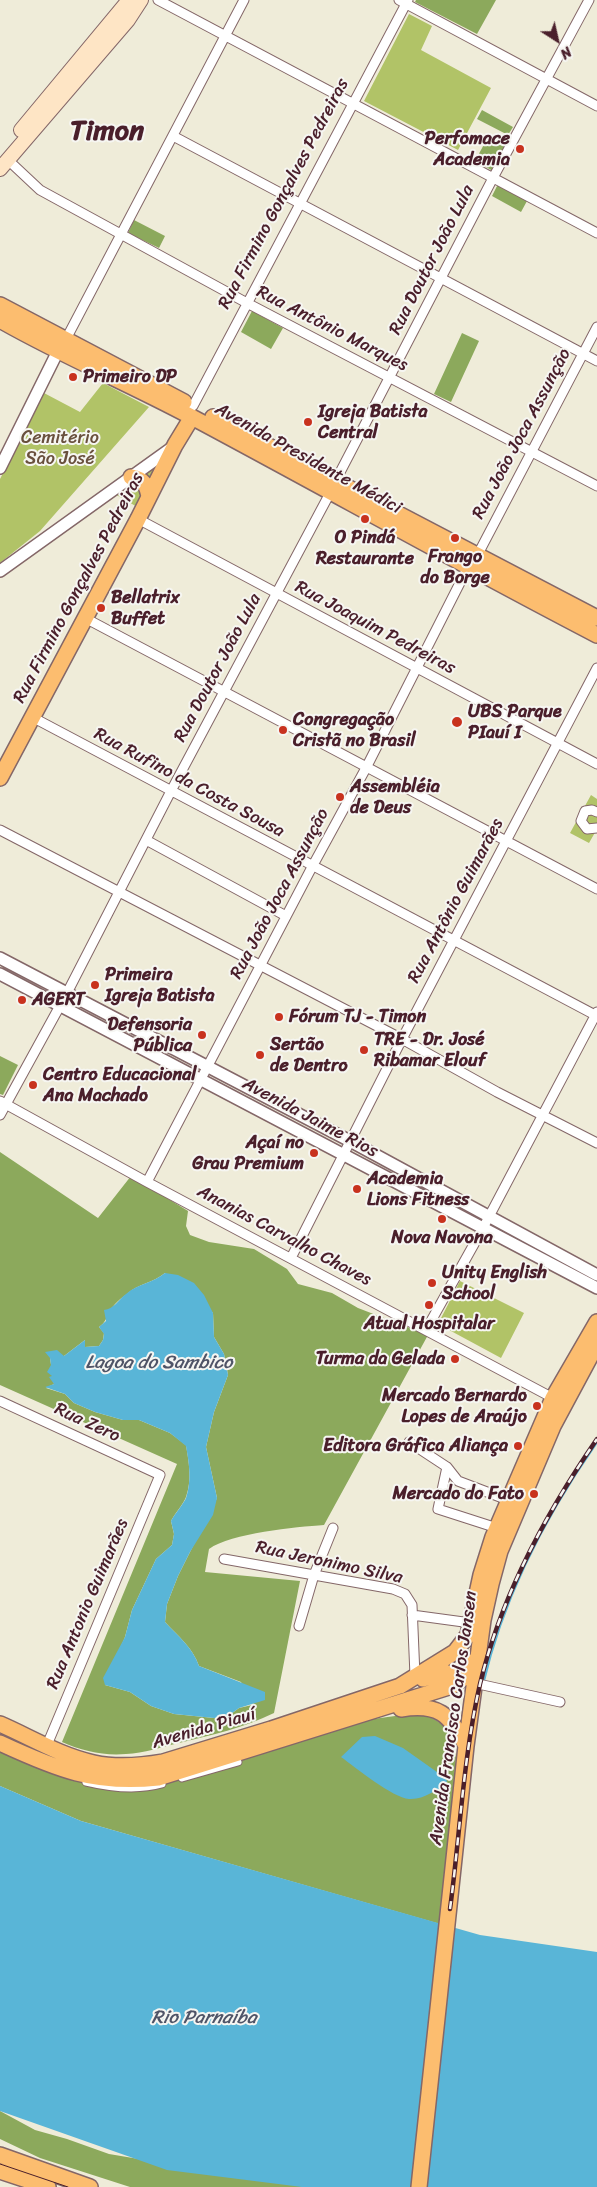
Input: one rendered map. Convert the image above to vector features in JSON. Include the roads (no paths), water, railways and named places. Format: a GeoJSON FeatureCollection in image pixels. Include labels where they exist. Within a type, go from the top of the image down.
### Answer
{"type":"FeatureCollection","features":[{"type":"Feature","properties":{"kind":"main road"},"geometry":{"type":"LineString","coordinates":[[3,162],[93,52],[128,0]]}},
{"type":"Feature","properties":{"kind":"main road"},"geometry":{"type":"LineString","coordinates":[[93,52],[128,20],[141,0]]}},
{"type":"Feature","properties":{"kind":"main road","name":"Avenida Presidente Médici"},"geometry":{"type":"LineString","coordinates":[[3,314],[100,366],[192,412],[528,591],[597,635]]}},
{"type":"Feature","properties":{"kind":"main road","name":"Rua Firmino Gonçalves Pedreiras"},"geometry":{"type":"LineString","coordinates":[[0,778],[4,759],[32,717],[138,519],[192,412]]}},
{"type":"Feature","properties":{"kind":"main road"},"geometry":{"type":"LineString","coordinates":[[131,477],[142,479],[146,483],[149,497]]}},
{"type":"Feature","properties":{"kind":"main road","name":"Avenida Presidente Médici"},"geometry":{"type":"LineString","coordinates":[[528,591],[597,618]]}},
{"type":"Feature","properties":{"kind":"main road","name":"Avenida Francisco Carlos Jansen"},"geometry":{"type":"LineString","coordinates":[[415,1676],[446,1659],[464,1643],[471,1623],[484,1562],[508,1500],[553,1398],[597,1322]]}},
{"type":"Feature","properties":{"kind":"main road","name":"Avenida Francisco Carlos Jansen"},"geometry":{"type":"LineString","coordinates":[[419,2187],[466,1746],[477,1654],[490,1584],[500,1551],[553,1426],[597,1344]]}},
{"type":"Feature","properties":{"kind":"main road"},"geometry":{"type":"LineString","coordinates":[[464,1643],[457,1654],[458,1661],[465,1665],[477,1654]]}},
{"type":"Feature","properties":{"kind":"main road","name":"Avenida Piauí"},"geometry":{"type":"LineString","coordinates":[[0,1743],[71,1773],[98,1778],[140,1780],[182,1771],[452,1686],[464,1678],[477,1654]]}},
{"type":"Feature","properties":{"kind":"main road"},"geometry":{"type":"LineString","coordinates":[[400,1686],[440,1673],[448,1673],[452,1677],[450,1684],[440,1689]]}},
{"type":"Feature","properties":{"kind":"main road","name":"Avenida Piauí"},"geometry":{"type":"LineString","coordinates":[[0,1724],[46,1745],[93,1763],[126,1766],[163,1762],[271,1729],[400,1686],[415,1676]]}},
{"type":"Feature","properties":{"kind":"main road","name":"Avenida Piauí"},"geometry":{"type":"LineString","coordinates":[[361,1715],[418,1706],[433,1709],[442,1712],[450,1719],[466,1746]]}},
{"type":"Feature","properties":{"kind":"main road"},"geometry":{"type":"LineString","coordinates":[[0,2155],[90,2187]]}},
{"type":"Feature","properties":{"kind":"main road"},"geometry":{"type":"LineString","coordinates":[[0,2170],[48,2187]]}},
{"type":"Feature","properties":{"kind":"street"},"geometry":{"type":"LineString","coordinates":[[158,0],[494,176],[597,233]]}},
{"type":"Feature","properties":{"kind":"street"},"geometry":{"type":"LineString","coordinates":[[0,468],[244,0]]}},
{"type":"Feature","properties":{"kind":"street","name":"Rua Doutor João Lula"},"geometry":{"type":"LineString","coordinates":[[67,993],[494,176],[589,0]]}},
{"type":"Feature","properties":{"kind":"street"},"geometry":{"type":"LineString","coordinates":[[404,1],[597,106]]}},
{"type":"Feature","properties":{"kind":"street","name":"Rua Firmino Gonçalves Pedreiras"},"geometry":{"type":"LineString","coordinates":[[192,412],[247,303],[354,103],[404,1]]}},
{"type":"Feature","properties":{"kind":"street"},"geometry":{"type":"LineString","coordinates":[[173,136],[597,361]]}},
{"type":"Feature","properties":{"kind":"street","name":"Rua Antônio Marques"},"geometry":{"type":"LineString","coordinates":[[3,162],[40,190],[121,235],[597,486]]}},
{"type":"Feature","properties":{"kind":"street","name":"Rua João Joca Assunção"},"geometry":{"type":"LineString","coordinates":[[147,1182],[597,326]]}},
{"type":"Feature","properties":{"kind":"street"},"geometry":{"type":"LineString","coordinates":[[0,571],[175,445]]}},
{"type":"Feature","properties":{"kind":"street","name":"Rua Joaquim Pedreiras"},"geometry":{"type":"LineString","coordinates":[[138,519],[597,764]]}},
{"type":"Feature","properties":{"kind":"street"},"geometry":{"type":"LineString","coordinates":[[85,618],[597,889]]}},
{"type":"Feature","properties":{"kind":"street","name":"Rua Antônio Guimarães"},"geometry":{"type":"LineString","coordinates":[[291,1258],[402,1039],[597,668]]}},
{"type":"Feature","properties":{"kind":"street","name":"Rua Rufino da Costa Sousa"},"geometry":{"type":"LineString","coordinates":[[32,717],[312,867],[596,1014]]}},
{"type":"Feature","properties":{"kind":"street"},"geometry":{"type":"LineString","coordinates":[[597,812],[592,810],[585,811],[580,821],[586,829],[597,828]]}},
{"type":"Feature","properties":{"kind":"street"},"geometry":{"type":"LineString","coordinates":[[0,830],[402,1039],[541,1115],[597,1143]]}},
{"type":"Feature","properties":{"kind":"street"},"geometry":{"type":"LineString","coordinates":[[146,840],[286,916]]}},
{"type":"Feature","properties":{"kind":"street","name":"Avenida Jaime Rios"},"geometry":{"type":"LineString","coordinates":[[0,958],[350,1141],[597,1274]]}},
{"type":"Feature","properties":{"kind":"street","name":"Avenida Jaime Rios"},"geometry":{"type":"LineString","coordinates":[[0,974],[597,1288]]}},
{"type":"Feature","properties":{"kind":"street"},"geometry":{"type":"LineString","coordinates":[[0,1115],[3,1102],[67,993]]}},
{"type":"Feature","properties":{"kind":"street"},"geometry":{"type":"LineString","coordinates":[[426,1330],[490,1216],[541,1115],[596,1014]]}},
{"type":"Feature","properties":{"kind":"street"},"geometry":{"type":"LineString","coordinates":[[134,1045],[141,1033]]}},
{"type":"Feature","properties":{"kind":"street","name":"Ananias Carvalho Chaves"},"geometry":{"type":"LineString","coordinates":[[3,1102],[147,1182],[553,1398]]}},
{"type":"Feature","properties":{"kind":"street","name":"Rua Zero"},"geometry":{"type":"LineString","coordinates":[[0,1401],[160,1475]]}},
{"type":"Feature","properties":{"kind":"street"},"geometry":{"type":"LineString","coordinates":[[409,1442],[447,1467],[458,1482],[508,1500]]}},
{"type":"Feature","properties":{"kind":"street"},"geometry":{"type":"LineString","coordinates":[[447,1467],[438,1509],[497,1528]]}},
{"type":"Feature","properties":{"kind":"street","name":"Rua Antonio Guimarães"},"geometry":{"type":"LineString","coordinates":[[46,1745],[160,1475]]}},
{"type":"Feature","properties":{"kind":"street"},"geometry":{"type":"LineString","coordinates":[[299,1626],[314,1575],[333,1528]]}},
{"type":"Feature","properties":{"kind":"street","name":"Rua Jeronimo Silva"},"geometry":{"type":"LineString","coordinates":[[224,1559],[393,1589],[405,1594],[410,1600],[412,1615],[415,1676]]}},
{"type":"Feature","properties":{"kind":"street"},"geometry":{"type":"LineString","coordinates":[[412,1615],[471,1623]]}},
{"type":"Feature","properties":{"kind":"street"},"geometry":{"type":"LineString","coordinates":[[474,1684],[560,1702]]}},
{"type":"Feature","properties":{"kind":"street"},"geometry":{"type":"LineString","coordinates":[[0,1748],[76,1780],[102,1786],[126,1788],[152,1787],[238,1762]]}},
{"type":"Feature","properties":{"kind":"water","name":"Lagoa do Sambico"},"geometry":{"type":"Polygon","coordinates":[[[165,1273],[178,1275],[194,1283],[204,1295],[213,1313],[214,1337],[224,1354],[228,1375],[214,1412],[206,1447],[217,1498],[213,1515],[190,1552],[178,1576],[167,1604],[165,1622],[189,1648],[199,1666],[265,1692],[265,1700],[239,1708],[224,1719],[174,1714],[151,1706],[130,1692],[105,1685],[103,1678],[125,1637],[132,1610],[156,1559],[172,1545],[174,1534],[171,1521],[186,1498],[189,1485],[189,1465],[186,1446],[170,1433],[139,1420],[123,1420],[95,1412],[74,1403],[65,1394],[45,1387],[54,1384],[49,1377],[52,1376],[47,1372],[51,1365],[50,1358],[45,1352],[57,1350],[64,1356],[85,1340],[85,1347],[99,1346],[104,1334],[99,1327],[106,1321],[104,1310],[113,1306],[131,1290],[165,1273]]]}},
{"type":"Feature","properties":{"kind":"water"},"geometry":{"type":"Polygon","coordinates":[[[375,1736],[403,1748],[444,1777],[447,1781],[445,1787],[420,1798],[409,1799],[402,1797],[374,1781],[341,1757],[362,1737],[375,1736]]]}},
{"type":"Feature","properties":{"kind":"water","name":"Rio Parnaíba"},"geometry":{"type":"Polygon","coordinates":[[[0,1786],[81,1821],[480,1935],[597,1952],[597,2187],[302,2187],[167,2170],[0,2111],[0,1786]]]}},
{"type":"Feature","properties":{"kind":"waterway"},"geometry":{"type":"LineString","coordinates":[[483,1684],[502,1620],[528,1558],[560,1498],[597,1442]]}},
{"type":"Feature","properties":{"kind":"tram line"},"geometry":{"type":"LineString","coordinates":[[0,2164],[68,2187]]}},
{"type":"Feature","properties":{"kind":"railway"},"geometry":{"type":"LineString","coordinates":[[450,1909],[462,1797],[474,1712],[489,1651],[500,1619],[527,1556],[560,1496],[597,1439]]}},
{"type":"Feature","properties":{"kind":"place","name":"Perfomace Academia"},"geometry":{"type":"Point","coordinates":[520,149]}},
{"type":"Feature","properties":{"kind":"place","name":"Primeiro DP"},"geometry":{"type":"Point","coordinates":[73,377]}},
{"type":"Feature","properties":{"kind":"place","name":"Igreja Batista Central"},"geometry":{"type":"Point","coordinates":[308,422]}},
{"type":"Feature","properties":{"kind":"place","name":"O Pindá Restaurante"},"geometry":{"type":"Point","coordinates":[365,519]}},
{"type":"Feature","properties":{"kind":"place","name":"Frango do Borge"},"geometry":{"type":"Point","coordinates":[455,538]}},
{"type":"Feature","properties":{"kind":"place","name":"Bellatrix Buffet"},"geometry":{"type":"Point","coordinates":[101,608]}},
{"type":"Feature","properties":{"kind":"place","name":"UBS Parque PIauí I"},"geometry":{"type":"Point","coordinates":[457,722]}},
{"type":"Feature","properties":{"kind":"place","name":"Congregação Cristã no Brasil"},"geometry":{"type":"Point","coordinates":[283,730]}},
{"type":"Feature","properties":{"kind":"place","name":"Assembléia de Deus"},"geometry":{"type":"Point","coordinates":[340,797]}},
{"type":"Feature","properties":{"kind":"place","name":"Primeira Igreja Batista"},"geometry":{"type":"Point","coordinates":[95,985]}},
{"type":"Feature","properties":{"kind":"place","name":"AGERT"},"geometry":{"type":"Point","coordinates":[22,1000]}},
{"type":"Feature","properties":{"kind":"place","name":"Fórum TJ - Timon"},"geometry":{"type":"Point","coordinates":[279,1017]}},
{"type":"Feature","properties":{"kind":"place","name":"Defensoria Pública"},"geometry":{"type":"Point","coordinates":[202,1035]}},
{"type":"Feature","properties":{"kind":"place","name":"TRE - Dr. José Ribamar Elouf"},"geometry":{"type":"Point","coordinates":[364,1050]}},
{"type":"Feature","properties":{"kind":"place","name":"Sertão de Dentro"},"geometry":{"type":"Point","coordinates":[260,1055]}},
{"type":"Feature","properties":{"kind":"place","name":"Centro Educacional Ana Machado"},"geometry":{"type":"Point","coordinates":[33,1085]}},
{"type":"Feature","properties":{"kind":"place","name":"Açaí no Grau Premium"},"geometry":{"type":"Point","coordinates":[314,1153]}},
{"type":"Feature","properties":{"kind":"place","name":"Academia Lions Fitness"},"geometry":{"type":"Point","coordinates":[357,1189]}},
{"type":"Feature","properties":{"kind":"place","name":"Nova Navona"},"geometry":{"type":"Point","coordinates":[442,1219]}},
{"type":"Feature","properties":{"kind":"place","name":"Unity English School"},"geometry":{"type":"Point","coordinates":[432,1283]}},
{"type":"Feature","properties":{"kind":"place","name":"Atual Hospitalar"},"geometry":{"type":"Point","coordinates":[429,1305]}},
{"type":"Feature","properties":{"kind":"place","name":"Turma da Gelada"},"geometry":{"type":"Point","coordinates":[455,1359]}},
{"type":"Feature","properties":{"kind":"place","name":"Mercado Bernardo Lopes de Araújo"},"geometry":{"type":"Point","coordinates":[537,1406]}},
{"type":"Feature","properties":{"kind":"place","name":"Editora Gráfica Aliança"},"geometry":{"type":"Point","coordinates":[518,1446]}},
{"type":"Feature","properties":{"kind":"place","name":"Mercado do Fato"},"geometry":{"type":"Point","coordinates":[534,1494]}},
{"type":"Feature","properties":{"kind":"district","name":"Timon"},"geometry":{"type":"Point","coordinates":[107,132]}},
{"type":"Feature","properties":{"kind":"park label","name":"Cemitério São José"},"geometry":{"type":"Point","coordinates":[60,448]}}]}
